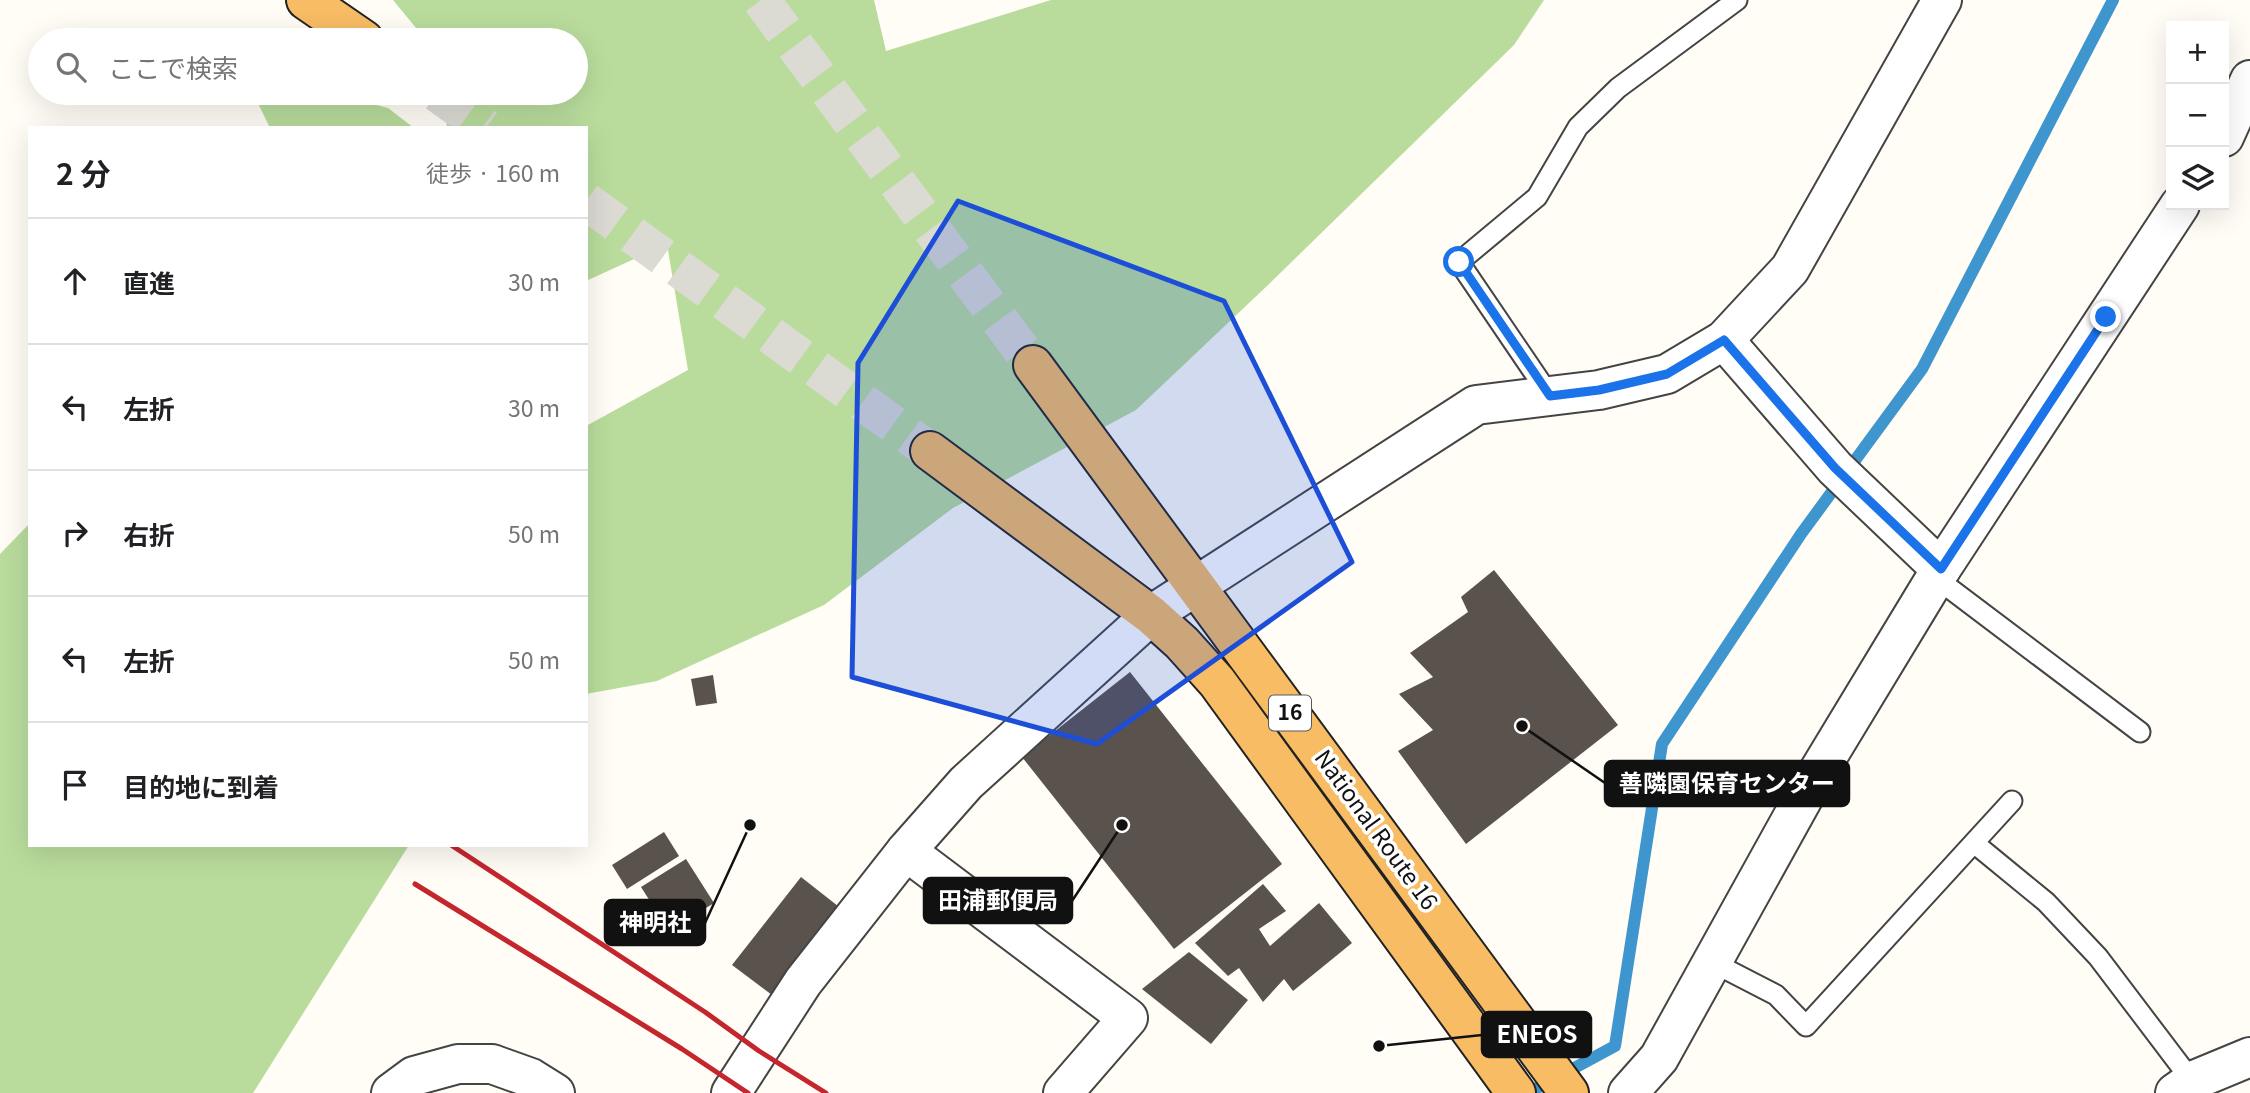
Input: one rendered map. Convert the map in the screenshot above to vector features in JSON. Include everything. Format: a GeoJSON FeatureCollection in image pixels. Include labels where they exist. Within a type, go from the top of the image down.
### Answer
{"type":"FeatureCollection","features":[{"type":"Feature","properties":{"kind":"highway"},"geometry":{"type":"LineString","coordinates":[[306,0],[347,28]]}},
{"type":"Feature","properties":{"kind":"highway","name":"National Route 16"},"geometry":{"type":"LineString","coordinates":[[1033,365],[1569,1093]]}},
{"type":"Feature","properties":{"kind":"highway","name":"National Route 16"},"geometry":{"type":"LineString","coordinates":[[930,451],[1151,615],[1182,643],[1217,682],[1512,1087]]}},
{"type":"Feature","properties":{"kind":"street"},"geometry":{"type":"LineString","coordinates":[[731,1093],[803,982],[906,850],[966,783],[1151,615],[1476,405],[1599,390],[1667,374],[1724,340],[1790,269],[1942,0]]}},
{"type":"Feature","properties":{"kind":"street"},"geometry":{"type":"LineString","coordinates":[[2229,126],[2250,80]]}},
{"type":"Feature","properties":{"kind":"street"},"geometry":{"type":"LineString","coordinates":[[1628,1093],[1659,1058],[1812,782],[1938,574],[2176,210]]}},
{"type":"Feature","properties":{"kind":"street"},"geometry":{"type":"LineString","coordinates":[[1724,340],[1835,468],[1938,574]]}},
{"type":"Feature","properties":{"kind":"street"},"geometry":{"type":"LineString","coordinates":[[906,850],[1128,1018],[1063,1093]]}},
{"type":"Feature","properties":{"kind":"street"},"geometry":{"type":"LineString","coordinates":[[2183,1087],[2250,1057]]}},
{"type":"Feature","properties":{"kind":"street"},"geometry":{"type":"LineString","coordinates":[[391,1093],[414,1076],[458,1064],[492,1064],[531,1078],[555,1093]]}},
{"type":"Feature","properties":{"kind":"lane"},"geometry":{"type":"LineString","coordinates":[[1550,396],[1459,262],[1537,197],[1578,127],[1610,96],[1737,0]]}},
{"type":"Feature","properties":{"kind":"lane"},"geometry":{"type":"LineString","coordinates":[[1938,574],[2140,732]]}},
{"type":"Feature","properties":{"kind":"lane"},"geometry":{"type":"LineString","coordinates":[[1712,962],[1776,995],[1806,1026],[2012,801]]}},
{"type":"Feature","properties":{"kind":"lane"},"geometry":{"type":"LineString","coordinates":[[1974,843],[2046,902],[2098,957],[2183,1087]]}},
{"type":"Feature","properties":{"kind":"highlighted area"},"geometry":{"type":"Polygon","coordinates":[[[958,201],[1224,301],[1352,562],[1097,744],[852,677],[858,363],[958,201]]]}},
{"type":"Feature","properties":{"kind":"green space"},"geometry":{"type":"Polygon","coordinates":[[[393,0],[874,0],[886,51],[1051,0],[1544,0],[1514,45],[1136,410],[953,508],[824,605],[657,681],[588,694],[588,425],[688,370],[667,244],[588,280],[588,126],[447,126],[444,105],[588,105],[588,28],[416,28],[393,0]]]}},
{"type":"Feature","properties":{"kind":"green space"},"geometry":{"type":"Polygon","coordinates":[[[259,105],[377,105],[388,108],[411,126],[269,126],[259,105]]]}},
{"type":"Feature","properties":{"kind":"green space"},"geometry":{"type":"Polygon","coordinates":[[[28,525],[28,847],[408,847],[253,1093],[0,1093],[0,554],[28,525]]]}},
{"type":"Feature","properties":{"kind":"building"},"geometry":{"type":"Polygon","coordinates":[[[1494,570],[1618,725],[1466,844],[1398,751],[1433,730],[1399,694],[1433,677],[1410,653],[1468,612],[1461,597],[1494,570]]]}},
{"type":"Feature","properties":{"kind":"building"},"geometry":{"type":"Polygon","coordinates":[[[1130,672],[1282,864],[1174,949],[1022,757],[1130,672]]]}},
{"type":"Feature","properties":{"kind":"building"},"geometry":{"type":"Polygon","coordinates":[[[713,675],[717,703],[696,706],[691,679],[713,675]]]}},
{"type":"Feature","properties":{"kind":"building"},"geometry":{"type":"Polygon","coordinates":[[[664,832],[679,856],[627,889],[612,865],[664,832]]]}},
{"type":"Feature","properties":{"kind":"building"},"geometry":{"type":"Polygon","coordinates":[[[686,859],[714,903],[669,931],[641,887],[686,859]]]}},
{"type":"Feature","properties":{"kind":"building"},"geometry":{"type":"Polygon","coordinates":[[[801,877],[843,910],[776,998],[732,965],[801,877]]]}},
{"type":"Feature","properties":{"kind":"building"},"geometry":{"type":"Polygon","coordinates":[[[1263,884],[1286,911],[1259,929],[1270,946],[1319,903],[1352,943],[1293,991],[1284,979],[1263,1002],[1239,968],[1228,976],[1195,943],[1263,884]]]}},
{"type":"Feature","properties":{"kind":"building"},"geometry":{"type":"Polygon","coordinates":[[[1189,952],[1248,1000],[1211,1044],[1142,989],[1189,952]]]}},
{"type":"Feature","properties":{"kind":"waterway"},"geometry":{"type":"LineString","coordinates":[[1528,1093],[1615,1046],[1662,744],[1801,534],[1922,369],[2113,0]]}},
{"type":"Feature","properties":{"kind":"tunnel"},"geometry":{"type":"LineString","coordinates":[[761,0],[1033,365]]}},
{"type":"Feature","properties":{"kind":"tunnel"},"geometry":{"type":"LineString","coordinates":[[454,105],[483,126]]}},
{"type":"Feature","properties":{"kind":"tunnel"},"geometry":{"type":"LineString","coordinates":[[588,202],[930,451]]}},
{"type":"Feature","properties":{"kind":"railway"},"geometry":{"type":"LineString","coordinates":[[454,847],[826,1093]]}},
{"type":"Feature","properties":{"kind":"railway"},"geometry":{"type":"LineString","coordinates":[[415,884],[682,1049],[748,1093]]}},
{"type":"Feature","properties":{"kind":"place","name":"善隣園保育センター"},"geometry":{"type":"Point","coordinates":[1522,726]}},
{"type":"Feature","properties":{"kind":"place","name":"神明社"},"geometry":{"type":"Point","coordinates":[750,825]}},
{"type":"Feature","properties":{"kind":"place","name":"田浦郵便局"},"geometry":{"type":"Point","coordinates":[1122,825]}},
{"type":"Feature","properties":{"kind":"place","name":"ENEOS"},"geometry":{"type":"Point","coordinates":[1379,1046]}},
{"type":"Feature","properties":{"kind":"route"},"geometry":{"type":"LineString","coordinates":[[1459,262],[1550,396],[1599,390],[1667,374],[1724,340],[1835,468],[1941,569],[2106,317]]}}]}
